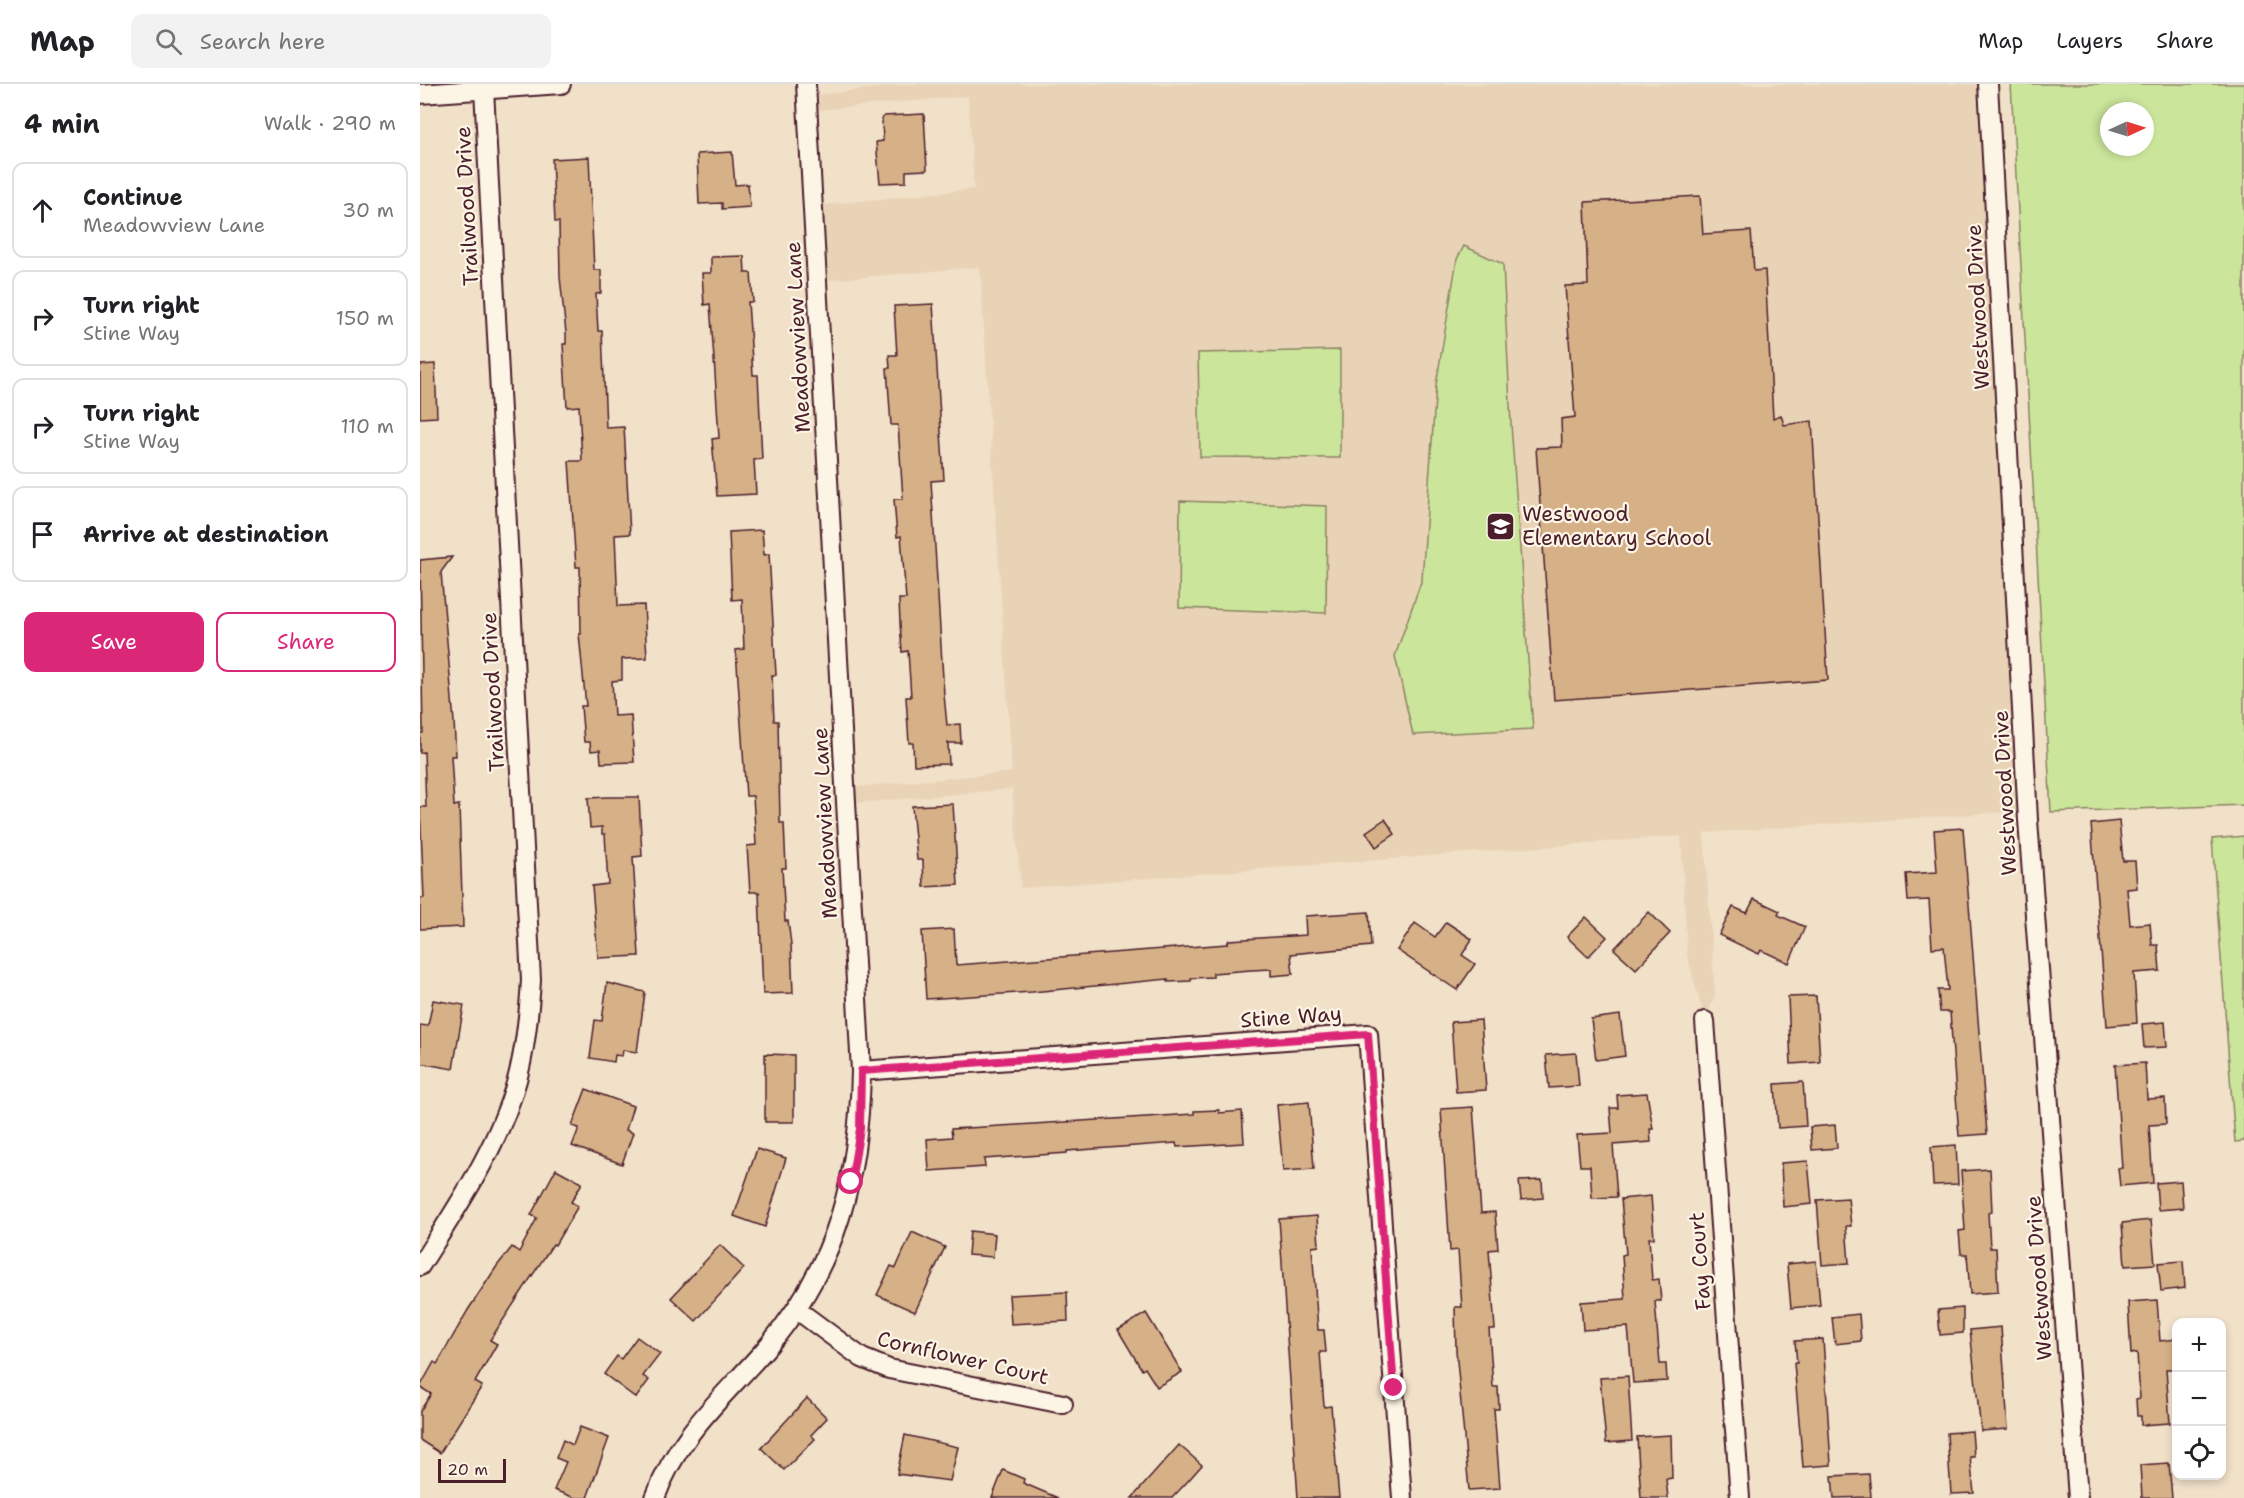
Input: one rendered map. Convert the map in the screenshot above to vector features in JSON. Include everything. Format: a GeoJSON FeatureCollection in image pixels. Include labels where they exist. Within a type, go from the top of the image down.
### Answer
{"type":"FeatureCollection","features":[{"type":"Feature","properties":{"kind":"street"},"geometry":{"type":"LineString","coordinates":[[420,94],[561,84]]}},
{"type":"Feature","properties":{"kind":"street","name":"Meadowview Lane"},"geometry":{"type":"LineString","coordinates":[[655,1498],[678,1449],[700,1418],[768,1346],[796,1309],[819,1269],[838,1225],[851,1182],[860,1129],[861,1071],[806,84]]}},
{"type":"Feature","properties":{"kind":"street","name":"Westwood Drive"},"geometry":{"type":"LineString","coordinates":[[1988,84],[2028,820],[2078,1498]]}},
{"type":"Feature","properties":{"kind":"street","name":"Trailwood Drive"},"geometry":{"type":"LineString","coordinates":[[421,1264],[481,1169],[502,1125],[517,1079],[527,1030],[531,980],[484,89]]}},
{"type":"Feature","properties":{"kind":"street","name":"Fay Court"},"geometry":{"type":"LineString","coordinates":[[1705,1021],[1740,1498]]}},
{"type":"Feature","properties":{"kind":"street","name":"Stine Way"},"geometry":{"type":"LineString","coordinates":[[861,1071],[1368,1034],[1402,1498]]}},
{"type":"Feature","properties":{"kind":"street","name":"Cornflower Court"},"geometry":{"type":"LineString","coordinates":[[796,1309],[862,1358],[889,1369],[1063,1404]]}},
{"type":"Feature","properties":{"kind":"shaded area","name":"Westwood Elementary School"},"geometry":{"type":"Polygon","coordinates":[[[908,84],[1983,84],[2021,811],[1704,833],[1715,995],[1705,1021],[1687,955],[1681,836],[1021,888],[1012,789],[846,804],[846,788],[1012,772],[980,267],[817,281],[813,206],[974,189],[968,96],[807,111],[807,96],[908,84]]]}},
{"type":"Feature","properties":{"kind":"green space"},"geometry":{"type":"Polygon","coordinates":[[[2011,84],[2244,84],[2244,805],[2051,812],[2011,84]]]}},
{"type":"Feature","properties":{"kind":"green space"},"geometry":{"type":"Polygon","coordinates":[[[1464,246],[1503,264],[1511,424],[1533,729],[1413,735],[1395,656],[1422,579],[1436,385],[1457,259],[1464,246]]]}},
{"type":"Feature","properties":{"kind":"green space"},"geometry":{"type":"Polygon","coordinates":[[[1340,350],[1340,458],[1200,457],[1198,353],[1340,350]]]}},
{"type":"Feature","properties":{"kind":"green space"},"geometry":{"type":"Polygon","coordinates":[[[1180,501],[1327,506],[1326,613],[1179,608],[1180,501]]]}},
{"type":"Feature","properties":{"kind":"green space"},"geometry":{"type":"Polygon","coordinates":[[[2244,836],[2244,1141],[2235,1142],[2212,839],[2244,836]]]}},
{"type":"Feature","properties":{"kind":"building"},"geometry":{"type":"Polygon","coordinates":[[[924,114],[927,170],[906,171],[906,182],[880,183],[876,142],[883,141],[882,119],[884,116],[924,114]]]}},
{"type":"Feature","properties":{"kind":"building"},"geometry":{"type":"Polygon","coordinates":[[[732,152],[735,185],[748,184],[750,207],[722,209],[722,203],[699,204],[697,154],[732,152]]]}},
{"type":"Feature","properties":{"kind":"building"},"geometry":{"type":"Polygon","coordinates":[[[589,157],[594,270],[601,270],[601,293],[596,294],[598,331],[602,331],[606,428],[624,427],[630,534],[615,535],[618,606],[644,605],[647,658],[622,659],[622,680],[612,681],[614,716],[631,715],[634,762],[601,763],[600,750],[591,751],[590,742],[584,742],[581,706],[586,706],[579,634],[581,634],[580,567],[576,567],[569,461],[582,461],[579,406],[567,407],[563,344],[566,344],[566,333],[560,277],[559,222],[555,222],[552,159],[589,157]]]}},
{"type":"Feature","properties":{"kind":"building"},"geometry":{"type":"Polygon","coordinates":[[[1700,196],[1703,234],[1751,231],[1754,271],[1765,270],[1773,418],[1781,415],[1784,425],[1812,421],[1828,680],[1554,700],[1536,448],[1562,447],[1561,419],[1575,417],[1565,286],[1588,285],[1585,202],[1700,196]]]}},
{"type":"Feature","properties":{"kind":"building"},"geometry":{"type":"Polygon","coordinates":[[[744,256],[745,273],[751,273],[753,302],[748,302],[753,375],[758,375],[762,459],[754,460],[756,494],[717,496],[712,439],[719,438],[715,373],[710,304],[704,305],[702,273],[711,273],[711,257],[744,256]]]}},
{"type":"Feature","properties":{"kind":"building"},"geometry":{"type":"Polygon","coordinates":[[[933,304],[944,480],[931,481],[944,695],[947,725],[960,724],[961,743],[948,743],[949,764],[914,765],[913,743],[909,743],[906,697],[911,697],[908,651],[902,652],[900,623],[899,599],[906,599],[901,536],[897,537],[894,499],[903,499],[898,425],[891,425],[887,368],[890,368],[889,355],[897,355],[894,306],[933,304]]]}},
{"type":"Feature","properties":{"kind":"building"},"geometry":{"type":"Polygon","coordinates":[[[435,364],[437,417],[420,418],[420,365],[435,364]]]}},
{"type":"Feature","properties":{"kind":"building"},"geometry":{"type":"Polygon","coordinates":[[[762,530],[764,555],[769,554],[776,675],[772,675],[774,721],[778,721],[780,823],[784,823],[786,868],[782,868],[785,921],[788,921],[791,944],[793,993],[763,994],[759,892],[750,892],[747,846],[756,845],[753,796],[746,796],[736,650],[744,649],[742,599],[732,600],[729,532],[762,530]]]}},
{"type":"Feature","properties":{"kind":"building"},"geometry":{"type":"Polygon","coordinates":[[[452,557],[441,572],[454,722],[456,756],[451,756],[454,806],[459,805],[463,927],[420,929],[420,898],[424,898],[420,807],[426,807],[424,752],[420,753],[420,733],[423,733],[420,560],[452,557]]]}},
{"type":"Feature","properties":{"kind":"building"},"geometry":{"type":"Polygon","coordinates":[[[639,797],[642,856],[633,857],[639,956],[598,958],[592,886],[608,884],[605,834],[602,834],[602,827],[590,828],[588,798],[639,797]]]}},
{"type":"Feature","properties":{"kind":"building"},"geometry":{"type":"Polygon","coordinates":[[[953,804],[958,885],[924,887],[923,860],[917,860],[912,806],[953,804]]]}},
{"type":"Feature","properties":{"kind":"building"},"geometry":{"type":"Polygon","coordinates":[[[1385,819],[1395,834],[1376,847],[1366,832],[1385,819]]]}},
{"type":"Feature","properties":{"kind":"building"},"geometry":{"type":"Polygon","coordinates":[[[2119,821],[2123,861],[2135,861],[2137,888],[2127,889],[2130,925],[2150,923],[2152,945],[2158,945],[2160,971],[2134,973],[2137,1023],[2107,1026],[2091,824],[2119,821]]]}},
{"type":"Feature","properties":{"kind":"building"},"geometry":{"type":"Polygon","coordinates":[[[1963,828],[1987,1134],[1959,1136],[1950,1012],[1940,1012],[1938,990],[1948,990],[1944,947],[1932,948],[1929,900],[1908,901],[1906,874],[1937,872],[1934,830],[1963,828]]]}},
{"type":"Feature","properties":{"kind":"building"},"geometry":{"type":"Polygon","coordinates":[[[1754,899],[1780,911],[1778,915],[1805,927],[1789,963],[1761,950],[1759,954],[1719,935],[1733,907],[1747,913],[1754,899]]]}},
{"type":"Feature","properties":{"kind":"building"},"geometry":{"type":"Polygon","coordinates":[[[1369,912],[1371,946],[1291,954],[1293,974],[1271,976],[1271,969],[1251,970],[1213,973],[1213,977],[1191,978],[1191,981],[1168,982],[1168,979],[926,999],[922,931],[954,929],[956,965],[1227,944],[1229,940],[1306,935],[1305,916],[1369,912]]]}},
{"type":"Feature","properties":{"kind":"building"},"geometry":{"type":"Polygon","coordinates":[[[1649,912],[1670,933],[1636,969],[1614,949],[1649,912]]]}},
{"type":"Feature","properties":{"kind":"building"},"geometry":{"type":"Polygon","coordinates":[[[1586,917],[1607,937],[1588,957],[1567,937],[1586,917]]]}},
{"type":"Feature","properties":{"kind":"building"},"geometry":{"type":"Polygon","coordinates":[[[1446,922],[1472,939],[1462,955],[1475,964],[1457,990],[1397,950],[1415,923],[1435,937],[1446,922]]]}},
{"type":"Feature","properties":{"kind":"building"},"geometry":{"type":"Polygon","coordinates":[[[607,983],[645,992],[637,1052],[623,1050],[622,1056],[615,1055],[614,1062],[590,1058],[595,1020],[602,1021],[607,983]]]}},
{"type":"Feature","properties":{"kind":"building"},"geometry":{"type":"Polygon","coordinates":[[[1816,996],[1820,1062],[1791,1064],[1788,997],[1816,996]]]}},
{"type":"Feature","properties":{"kind":"building"},"geometry":{"type":"Polygon","coordinates":[[[433,1000],[464,1005],[453,1069],[420,1063],[420,1025],[428,1026],[433,1000]]]}},
{"type":"Feature","properties":{"kind":"building"},"geometry":{"type":"Polygon","coordinates":[[[1620,1015],[1625,1056],[1596,1060],[1591,1019],[1620,1015]]]}},
{"type":"Feature","properties":{"kind":"building"},"geometry":{"type":"Polygon","coordinates":[[[1481,1020],[1486,1090],[1456,1092],[1451,1022],[1481,1020]]]}},
{"type":"Feature","properties":{"kind":"building"},"geometry":{"type":"Polygon","coordinates":[[[2165,1022],[2167,1047],[2144,1048],[2142,1024],[2165,1022]]]}},
{"type":"Feature","properties":{"kind":"building"},"geometry":{"type":"Polygon","coordinates":[[[1576,1053],[1579,1086],[1549,1088],[1546,1055],[1576,1053]]]}},
{"type":"Feature","properties":{"kind":"building"},"geometry":{"type":"Polygon","coordinates":[[[765,1054],[794,1055],[794,1122],[765,1122],[765,1054]]]}},
{"type":"Feature","properties":{"kind":"building"},"geometry":{"type":"Polygon","coordinates":[[[2145,1063],[2147,1099],[2165,1098],[2166,1124],[2149,1125],[2153,1183],[2120,1186],[2118,1168],[2122,1168],[2115,1065],[2145,1063]]]}},
{"type":"Feature","properties":{"kind":"building"},"geometry":{"type":"Polygon","coordinates":[[[1803,1082],[1806,1126],[1778,1128],[1775,1084],[1803,1082]]]}},
{"type":"Feature","properties":{"kind":"building"},"geometry":{"type":"Polygon","coordinates":[[[586,1089],[633,1106],[626,1130],[633,1133],[622,1164],[572,1146],[579,1128],[572,1126],[586,1089]]]}},
{"type":"Feature","properties":{"kind":"building"},"geometry":{"type":"Polygon","coordinates":[[[1647,1093],[1653,1129],[1650,1129],[1651,1142],[1613,1145],[1617,1197],[1592,1198],[1590,1166],[1580,1166],[1577,1135],[1612,1133],[1610,1108],[1618,1108],[1617,1095],[1647,1093]]]}},
{"type":"Feature","properties":{"kind":"building"},"geometry":{"type":"Polygon","coordinates":[[[1309,1102],[1314,1169],[1283,1171],[1277,1105],[1309,1102]]]}},
{"type":"Feature","properties":{"kind":"building"},"geometry":{"type":"Polygon","coordinates":[[[1473,1107],[1481,1213],[1495,1212],[1498,1249],[1489,1250],[1495,1329],[1489,1329],[1493,1387],[1498,1387],[1499,1409],[1494,1409],[1500,1488],[1469,1490],[1456,1350],[1455,1307],[1462,1307],[1458,1250],[1450,1251],[1441,1109],[1473,1107]]]}},
{"type":"Feature","properties":{"kind":"building"},"geometry":{"type":"Polygon","coordinates":[[[1219,1110],[1219,1113],[1242,1111],[1244,1143],[1177,1147],[1176,1143],[1067,1151],[1067,1153],[984,1159],[985,1167],[929,1171],[927,1139],[952,1137],[951,1129],[1194,1114],[1194,1111],[1219,1110]]]}},
{"type":"Feature","properties":{"kind":"building"},"geometry":{"type":"Polygon","coordinates":[[[1835,1125],[1837,1148],[1812,1150],[1810,1127],[1835,1125]]]}},
{"type":"Feature","properties":{"kind":"building"},"geometry":{"type":"Polygon","coordinates":[[[1956,1145],[1958,1184],[1933,1185],[1931,1147],[1956,1145]]]}},
{"type":"Feature","properties":{"kind":"building"},"geometry":{"type":"Polygon","coordinates":[[[757,1149],[786,1158],[765,1227],[734,1216],[757,1149]]]}},
{"type":"Feature","properties":{"kind":"building"},"geometry":{"type":"Polygon","coordinates":[[[1808,1161],[1812,1204],[1783,1207],[1781,1163],[1808,1161]]]}},
{"type":"Feature","properties":{"kind":"building"},"geometry":{"type":"Polygon","coordinates":[[[556,1169],[582,1183],[571,1202],[578,1206],[555,1245],[553,1244],[490,1340],[497,1344],[475,1382],[482,1386],[440,1453],[420,1440],[420,1411],[431,1394],[420,1387],[434,1362],[437,1364],[497,1266],[512,1247],[519,1252],[537,1218],[531,1215],[556,1169]]]}},
{"type":"Feature","properties":{"kind":"building"},"geometry":{"type":"Polygon","coordinates":[[[1990,1169],[1992,1212],[1988,1213],[1990,1248],[1996,1248],[1998,1292],[1970,1294],[1967,1254],[1961,1254],[1959,1231],[1965,1230],[1961,1171],[1990,1169]]]}},
{"type":"Feature","properties":{"kind":"building"},"geometry":{"type":"Polygon","coordinates":[[[1542,1180],[1543,1198],[1521,1200],[1519,1181],[1542,1180]]]}},
{"type":"Feature","properties":{"kind":"building"},"geometry":{"type":"Polygon","coordinates":[[[2181,1181],[2183,1208],[2158,1210],[2156,1183],[2181,1181]]]}},
{"type":"Feature","properties":{"kind":"building"},"geometry":{"type":"Polygon","coordinates":[[[1651,1196],[1654,1238],[1649,1238],[1652,1280],[1659,1279],[1661,1301],[1655,1301],[1660,1364],[1666,1364],[1667,1381],[1633,1383],[1628,1327],[1583,1330],[1581,1302],[1625,1299],[1622,1255],[1626,1254],[1621,1199],[1651,1196]]]}},
{"type":"Feature","properties":{"kind":"building"},"geometry":{"type":"Polygon","coordinates":[[[1848,1198],[1851,1226],[1846,1226],[1849,1263],[1822,1265],[1817,1200],[1848,1198]]]}},
{"type":"Feature","properties":{"kind":"building"},"geometry":{"type":"Polygon","coordinates":[[[1317,1216],[1319,1246],[1312,1247],[1318,1330],[1324,1330],[1326,1352],[1320,1352],[1324,1407],[1331,1406],[1339,1498],[1298,1498],[1279,1219],[1317,1216]]]}},
{"type":"Feature","properties":{"kind":"building"},"geometry":{"type":"Polygon","coordinates":[[[2151,1220],[2155,1264],[2125,1266],[2122,1223],[2151,1220]]]}},
{"type":"Feature","properties":{"kind":"building"},"geometry":{"type":"Polygon","coordinates":[[[970,1231],[995,1234],[993,1257],[968,1255],[970,1231]]]}},
{"type":"Feature","properties":{"kind":"building"},"geometry":{"type":"Polygon","coordinates":[[[912,1232],[945,1247],[915,1312],[877,1295],[891,1266],[896,1268],[912,1232]]]}},
{"type":"Feature","properties":{"kind":"building"},"geometry":{"type":"Polygon","coordinates":[[[720,1245],[744,1268],[696,1321],[671,1298],[720,1245]]]}},
{"type":"Feature","properties":{"kind":"building"},"geometry":{"type":"Polygon","coordinates":[[[1816,1261],[1820,1305],[1791,1308],[1787,1264],[1816,1261]]]}},
{"type":"Feature","properties":{"kind":"building"},"geometry":{"type":"Polygon","coordinates":[[[2183,1261],[2185,1288],[2161,1291],[2158,1263],[2183,1261]]]}},
{"type":"Feature","properties":{"kind":"building"},"geometry":{"type":"Polygon","coordinates":[[[1067,1292],[1068,1321],[1011,1324],[1009,1295],[1067,1292]]]}},
{"type":"Feature","properties":{"kind":"building"},"geometry":{"type":"Polygon","coordinates":[[[2157,1300],[2160,1341],[2172,1340],[2172,1369],[2166,1369],[2170,1423],[2141,1425],[2141,1416],[2137,1416],[2136,1399],[2140,1398],[2137,1353],[2131,1354],[2128,1302],[2157,1300]]]}},
{"type":"Feature","properties":{"kind":"building"},"geometry":{"type":"Polygon","coordinates":[[[1963,1308],[1963,1333],[1940,1335],[1938,1310],[1963,1308]]]}},
{"type":"Feature","properties":{"kind":"building"},"geometry":{"type":"Polygon","coordinates":[[[1146,1313],[1182,1372],[1157,1387],[1145,1368],[1142,1370],[1118,1330],[1146,1313]]]}},
{"type":"Feature","properties":{"kind":"building"},"geometry":{"type":"Polygon","coordinates":[[[1859,1314],[1861,1341],[1835,1344],[1832,1317],[1859,1314]]]}},
{"type":"Feature","properties":{"kind":"building"},"geometry":{"type":"Polygon","coordinates":[[[2001,1327],[2008,1429],[1981,1431],[1970,1330],[2001,1327]]]}},
{"type":"Feature","properties":{"kind":"building"},"geometry":{"type":"Polygon","coordinates":[[[637,1337],[660,1354],[643,1376],[649,1380],[636,1398],[604,1374],[617,1356],[621,1359],[637,1337]]]}},
{"type":"Feature","properties":{"kind":"building"},"geometry":{"type":"Polygon","coordinates":[[[1823,1339],[1831,1465],[1803,1467],[1794,1363],[1797,1363],[1795,1341],[1823,1339]]]}},
{"type":"Feature","properties":{"kind":"building"},"geometry":{"type":"Polygon","coordinates":[[[1628,1376],[1632,1441],[1606,1443],[1600,1378],[1628,1376]]]}},
{"type":"Feature","properties":{"kind":"building"},"geometry":{"type":"Polygon","coordinates":[[[807,1398],[827,1418],[811,1435],[815,1439],[784,1470],[761,1448],[807,1398]]]}},
{"type":"Feature","properties":{"kind":"building"},"geometry":{"type":"Polygon","coordinates":[[[580,1427],[609,1438],[587,1498],[575,1498],[554,1490],[566,1462],[556,1458],[563,1440],[573,1445],[580,1427]]]}},
{"type":"Feature","properties":{"kind":"building"},"geometry":{"type":"Polygon","coordinates":[[[1972,1431],[1974,1457],[1970,1457],[1974,1493],[1951,1494],[1947,1433],[1972,1431]]]}},
{"type":"Feature","properties":{"kind":"building"},"geometry":{"type":"Polygon","coordinates":[[[905,1435],[958,1447],[950,1481],[897,1474],[905,1435]]]}},
{"type":"Feature","properties":{"kind":"building"},"geometry":{"type":"Polygon","coordinates":[[[1671,1435],[1672,1478],[1666,1479],[1668,1498],[1641,1498],[1637,1437],[1671,1435]]]}},
{"type":"Feature","properties":{"kind":"building"},"geometry":{"type":"Polygon","coordinates":[[[1179,1445],[1202,1465],[1187,1482],[1172,1498],[1132,1498],[1179,1445]]]}},
{"type":"Feature","properties":{"kind":"building"},"geometry":{"type":"Polygon","coordinates":[[[2169,1463],[2172,1498],[2142,1498],[2140,1465],[2169,1463]]]}},
{"type":"Feature","properties":{"kind":"building"},"geometry":{"type":"Polygon","coordinates":[[[1003,1470],[1024,1479],[1023,1483],[1058,1498],[992,1498],[1003,1470]]]}},
{"type":"Feature","properties":{"kind":"building"},"geometry":{"type":"Polygon","coordinates":[[[1869,1474],[1871,1497],[1834,1498],[1832,1476],[1869,1474]]]}},
{"type":"Feature","properties":{"kind":"place","name":"Westwood Elementary School"},"geometry":{"type":"Point","coordinates":[1501,526]}},
{"type":"Feature","properties":{"kind":"route"},"geometry":{"type":"LineString","coordinates":[[851,1182],[860,1129],[861,1071],[1368,1034],[1394,1388]]}}]}
